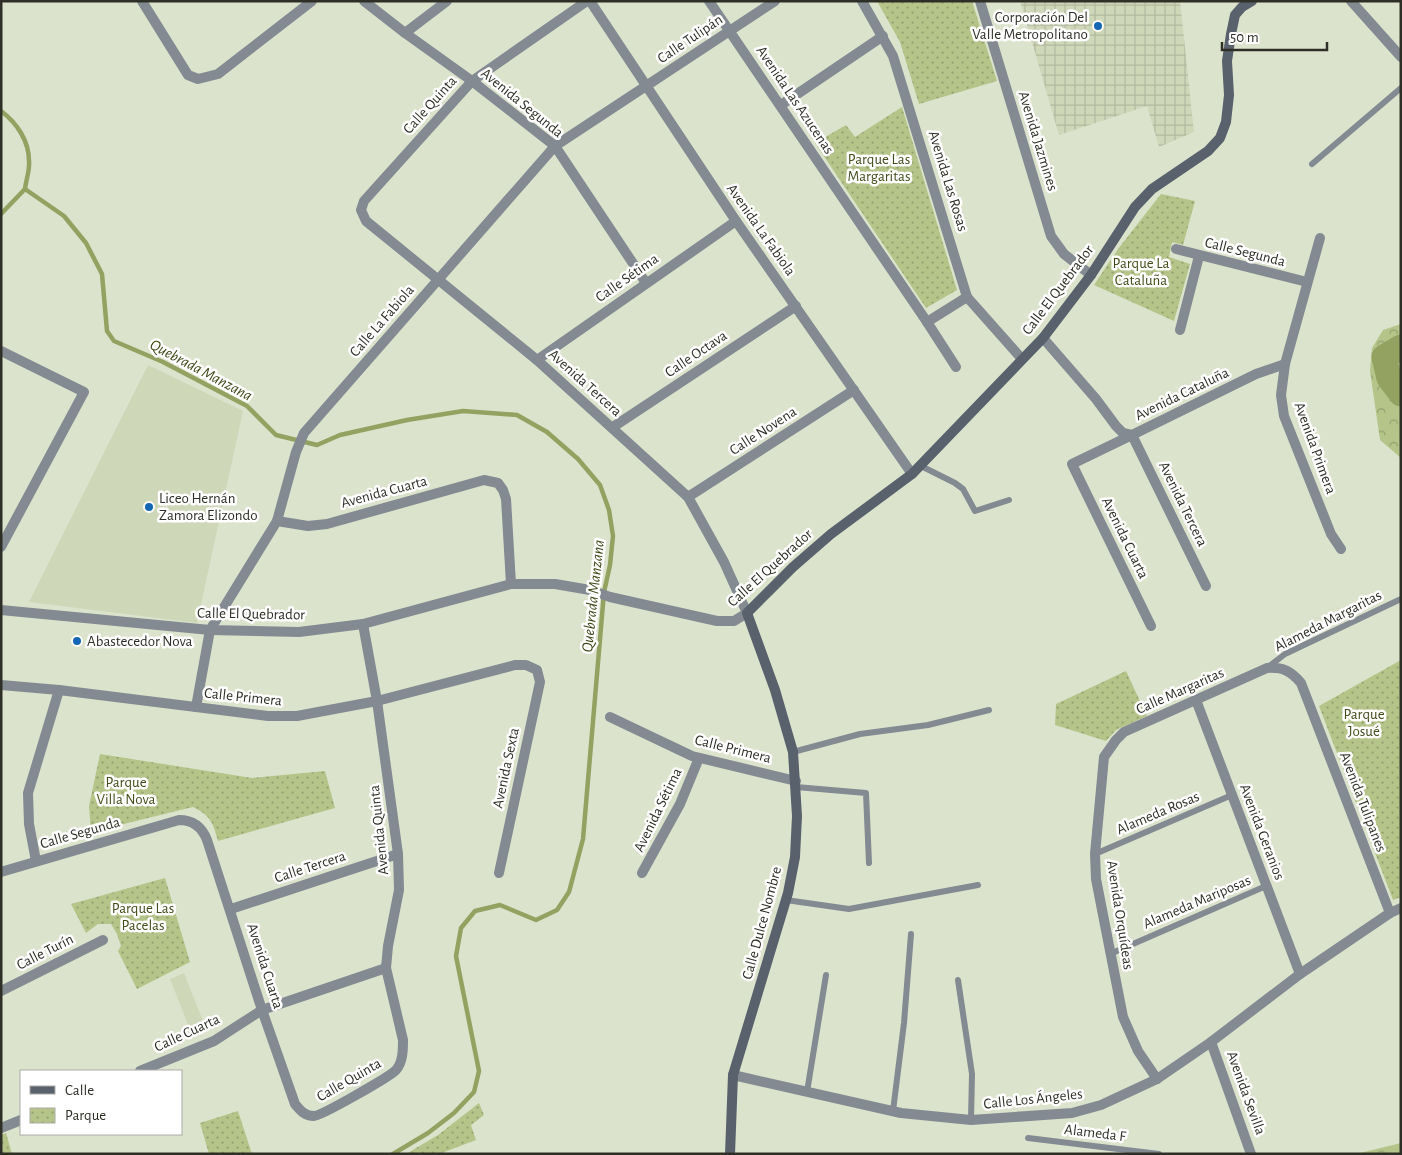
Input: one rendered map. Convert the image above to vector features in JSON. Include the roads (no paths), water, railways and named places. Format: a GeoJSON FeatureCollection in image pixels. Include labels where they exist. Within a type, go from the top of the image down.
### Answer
{"type":"FeatureCollection","features":[{"type":"Feature","properties":{"kind":"street"},"geometry":{"type":"LineString","coordinates":[[142,1],[188,75],[198,79],[218,74],[312,1]]}},
{"type":"Feature","properties":{"kind":"street","name":"Avenida Segunda"},"geometry":{"type":"LineString","coordinates":[[364,1],[472,81],[555,146],[646,283]]}},
{"type":"Feature","properties":{"kind":"street"},"geometry":{"type":"LineString","coordinates":[[405,33],[447,1]]}},
{"type":"Feature","properties":{"kind":"street","name":"Calle Quinta"},"geometry":{"type":"LineString","coordinates":[[361,210],[364,201],[472,81],[588,1]]}},
{"type":"Feature","properties":{"kind":"street","name":"Avenida La Fabiola"},"geometry":{"type":"LineString","coordinates":[[588,1],[647,86],[736,221],[912,474]]}},
{"type":"Feature","properties":{"kind":"street","name":"Avenida Las Azucenas"},"geometry":{"type":"LineString","coordinates":[[709,1],[781,105],[956,367]]}},
{"type":"Feature","properties":{"kind":"street","name":"Calle Tulipán"},"geometry":{"type":"LineString","coordinates":[[647,86],[775,1]]}},
{"type":"Feature","properties":{"kind":"street","name":"Avenida Las Rosas"},"geometry":{"type":"LineString","coordinates":[[862,1],[893,56],[968,297],[1022,358]]}},
{"type":"Feature","properties":{"kind":"street","name":"Avenida Jazmines"},"geometry":{"type":"LineString","coordinates":[[980,1],[1051,236],[1064,254],[1091,275]]}},
{"type":"Feature","properties":{"kind":"street","name":"Calle El Quebrador"},"geometry":{"type":"LineString","coordinates":[[1,610],[210,630],[299,632],[363,624],[511,584],[554,584],[590,590],[610,597],[717,622],[734,621],[747,613],[799,561],[831,534],[912,474],[1043,338],[1091,275],[1135,207],[1152,189],[1208,151],[1220,138],[1226,122],[1229,95],[1227,61],[1230,34],[1235,15],[1242,7],[1252,1]]}},
{"type":"Feature","properties":{"kind":"street"},"geometry":{"type":"LineString","coordinates":[[1351,1],[1401,58]]}},
{"type":"Feature","properties":{"kind":"street"},"geometry":{"type":"LineString","coordinates":[[781,105],[883,36]]}},
{"type":"Feature","properties":{"kind":"street","name":"Calle La Fabiola"},"geometry":{"type":"LineString","coordinates":[[210,630],[277,520],[296,452],[304,434],[555,146],[647,86]]}},
{"type":"Feature","properties":{"kind":"street","name":"Avenida Tercera"},"geometry":{"type":"LineString","coordinates":[[361,210],[366,221],[537,360],[688,497],[724,562],[747,613]]}},
{"type":"Feature","properties":{"kind":"street","name":"Calle Sétima"},"geometry":{"type":"LineString","coordinates":[[537,360],[736,221]]}},
{"type":"Feature","properties":{"kind":"street","name":"Avenida Primera"},"geometry":{"type":"LineString","coordinates":[[1320,238],[1306,282],[1285,364],[1281,395],[1284,416],[1332,534],[1341,549]]}},
{"type":"Feature","properties":{"kind":"street","name":"Calle Segunda"},"geometry":{"type":"LineString","coordinates":[[1176,249],[1306,282]]}},
{"type":"Feature","properties":{"kind":"street"},"geometry":{"type":"LineString","coordinates":[[1180,330],[1199,256]]}},
{"type":"Feature","properties":{"kind":"street"},"geometry":{"type":"LineString","coordinates":[[927,322],[968,297]]}},
{"type":"Feature","properties":{"kind":"street","name":"Calle Octava"},"geometry":{"type":"LineString","coordinates":[[613,428],[796,306]]}},
{"type":"Feature","properties":{"kind":"street","name":"Avenida Cataluña"},"geometry":{"type":"LineString","coordinates":[[1043,338],[1096,399],[1116,426],[1123,433],[1132,435],[1256,374],[1285,364]]}},
{"type":"Feature","properties":{"kind":"street"},"geometry":{"type":"LineString","coordinates":[[1,351],[84,392],[1,547]]}},
{"type":"Feature","properties":{"kind":"street","name":"Calle Novena"},"geometry":{"type":"LineString","coordinates":[[688,497],[854,390]]}},
{"type":"Feature","properties":{"kind":"street","name":"Avenida Tercera"},"geometry":{"type":"LineString","coordinates":[[1132,435],[1206,586]]}},
{"type":"Feature","properties":{"kind":"street","name":"Avenida Cuarta"},"geometry":{"type":"LineString","coordinates":[[1132,435],[1072,464],[1151,626]]}},
{"type":"Feature","properties":{"kind":"street","name":"Avenida Cuarta"},"geometry":{"type":"LineString","coordinates":[[277,520],[308,526],[327,524],[484,480],[498,483],[506,499],[511,584]]}},
{"type":"Feature","properties":{"kind":"street","name":"Calle Dulce Nombre"},"geometry":{"type":"LineString","coordinates":[[730,1154],[733,1075],[786,900],[795,857],[797,816],[793,752],[775,690],[747,613]]}},
{"type":"Feature","properties":{"kind":"street","name":"Avenida Quinta"},"geometry":{"type":"LineString","coordinates":[[363,624],[377,701],[398,854],[399,890],[388,946],[386,968],[403,1040],[401,1062]]}},
{"type":"Feature","properties":{"kind":"street"},"geometry":{"type":"LineString","coordinates":[[196,707],[210,630]]}},
{"type":"Feature","properties":{"kind":"street","name":"Calle Primera"},"geometry":{"type":"LineString","coordinates":[[1,685],[59,690],[268,716],[297,716],[377,701],[515,665],[526,665],[537,670]]}},
{"type":"Feature","properties":{"kind":"street","name":"Calle Margaritas"},"geometry":{"type":"LineString","coordinates":[[1110,747],[1124,732],[1267,668]]}},
{"type":"Feature","properties":{"kind":"street","name":"Avenida Tulipanes"},"geometry":{"type":"LineString","coordinates":[[1267,668],[1287,670],[1301,684],[1390,913]]}},
{"type":"Feature","properties":{"kind":"street","name":"Avenida Sexta"},"geometry":{"type":"LineString","coordinates":[[499,874],[540,682],[537,670]]}},
{"type":"Feature","properties":{"kind":"street"},"geometry":{"type":"LineString","coordinates":[[36,861],[29,824],[28,793],[59,690]]}},
{"type":"Feature","properties":{"kind":"street","name":"Avenida Geranios"},"geometry":{"type":"LineString","coordinates":[[1196,700],[1300,974]]}},
{"type":"Feature","properties":{"kind":"street","name":"Calle Primera"},"geometry":{"type":"LineString","coordinates":[[610,717],[699,758],[796,784]]}},
{"type":"Feature","properties":{"kind":"street","name":"Avenida Orquídeas"},"geometry":{"type":"LineString","coordinates":[[1110,747],[1104,757],[1095,854],[1096,879],[1123,1017],[1138,1051],[1158,1079]]}},
{"type":"Feature","properties":{"kind":"street","name":"Avenida Sétima"},"geometry":{"type":"LineString","coordinates":[[642,873],[680,804],[699,758]]}},
{"type":"Feature","properties":{"kind":"street","name":"Calle Segunda"},"geometry":{"type":"LineString","coordinates":[[1,872],[179,820],[187,820],[195,824]]}},
{"type":"Feature","properties":{"kind":"street","name":"Avenida Cuarta"},"geometry":{"type":"LineString","coordinates":[[195,824],[203,831],[207,840],[231,909],[262,1010],[295,1104],[301,1112],[308,1115]]}},
{"type":"Feature","properties":{"kind":"street","name":"Calle Tercera"},"geometry":{"type":"LineString","coordinates":[[231,909],[398,854]]}},
{"type":"Feature","properties":{"kind":"street","name":"Calle Los Ángeles"},"geometry":{"type":"LineString","coordinates":[[733,1075],[893,1111],[971,1120],[1072,1112],[1101,1105],[1158,1079],[1211,1042],[1300,974],[1390,913],[1401,908]]}},
{"type":"Feature","properties":{"kind":"street","name":"Calle Turín"},"geometry":{"type":"LineString","coordinates":[[1,991],[103,940]]}},
{"type":"Feature","properties":{"kind":"street","name":"Calle Cuarta"},"geometry":{"type":"LineString","coordinates":[[142,1070],[214,1041],[262,1010],[386,968]]}},
{"type":"Feature","properties":{"kind":"street","name":"Avenida Sevilla"},"geometry":{"type":"LineString","coordinates":[[1211,1042],[1251,1154]]}},
{"type":"Feature","properties":{"kind":"street","name":"Calle Quinta"},"geometry":{"type":"LineString","coordinates":[[308,1115],[317,1116],[329,1110],[396,1070],[401,1062]]}},
{"type":"Feature","properties":{"kind":"street"},"geometry":{"type":"LineString","coordinates":[[1,1128],[20,1120]]}},
{"type":"Feature","properties":{"kind":"lane"},"geometry":{"type":"LineString","coordinates":[[1312,164],[1401,88]]}},
{"type":"Feature","properties":{"kind":"lane"},"geometry":{"type":"LineString","coordinates":[[919,465],[955,482],[963,489],[975,511],[1009,500]]}},
{"type":"Feature","properties":{"kind":"lane","name":"Alameda Margaritas"},"geometry":{"type":"LineString","coordinates":[[1267,668],[1285,654],[1401,599]]}},
{"type":"Feature","properties":{"kind":"lane"},"geometry":{"type":"LineString","coordinates":[[793,752],[860,734],[928,725],[990,710]]}},
{"type":"Feature","properties":{"kind":"lane"},"geometry":{"type":"LineString","coordinates":[[796,784],[866,792],[869,863]]}},
{"type":"Feature","properties":{"kind":"lane","name":"Alameda Rosas"},"geometry":{"type":"LineString","coordinates":[[1095,854],[1232,795]]}},
{"type":"Feature","properties":{"kind":"lane"},"geometry":{"type":"LineString","coordinates":[[786,900],[849,909],[978,885]]}},
{"type":"Feature","properties":{"kind":"lane","name":"Alameda Mariposas"},"geometry":{"type":"LineString","coordinates":[[1110,954],[1266,886]]}},
{"type":"Feature","properties":{"kind":"lane"},"geometry":{"type":"LineString","coordinates":[[893,1111],[904,1023],[911,934]]}},
{"type":"Feature","properties":{"kind":"lane"},"geometry":{"type":"LineString","coordinates":[[807,1092],[826,974]]}},
{"type":"Feature","properties":{"kind":"lane"},"geometry":{"type":"LineString","coordinates":[[958,980],[972,1074],[971,1120]]}},
{"type":"Feature","properties":{"kind":"lane","name":"Alameda F"},"geometry":{"type":"LineString","coordinates":[[1028,1138],[1159,1154]]}},
{"type":"Feature","properties":{"kind":"waterway"},"geometry":{"type":"LineString","coordinates":[[1,111],[17,127],[27,146],[29,164],[25,189]]}},
{"type":"Feature","properties":{"kind":"waterway","name":"Quebrada Manzana"},"geometry":{"type":"LineString","coordinates":[[25,189],[64,216],[86,243],[102,274],[107,331],[114,341],[163,362],[247,406],[276,435],[317,445],[340,435],[407,420],[463,411],[517,415],[547,432],[578,459],[600,485],[609,510],[613,536],[610,565],[604,592],[583,839],[569,892],[557,910],[536,920],[500,905],[475,911],[461,928],[456,956],[479,1071],[474,1092],[454,1113],[428,1133],[393,1154]]}},
{"type":"Feature","properties":{"kind":"waterway"},"geometry":{"type":"LineString","coordinates":[[1,214],[25,189]]}},
{"type":"Feature","properties":{"kind":"waterway"},"geometry":{"type":"LineString","coordinates":[[1401,347],[1384,357],[1389,378],[1401,394]]}},
{"type":"Feature","properties":{"kind":"place","name":"Corporación Del Valle Metropolitano"},"geometry":{"type":"Point","coordinates":[1098,26]}},
{"type":"Feature","properties":{"kind":"place","name":"Liceo Hernán Zamora Elizondo"},"geometry":{"type":"Point","coordinates":[149,507]}},
{"type":"Feature","properties":{"kind":"place","name":"Abastecedor Nova"},"geometry":{"type":"Point","coordinates":[77,641]}},
{"type":"Feature","properties":{"kind":"park label","name":"Parque Las Margaritas"},"geometry":{"type":"Point","coordinates":[879,168]}},
{"type":"Feature","properties":{"kind":"park label","name":"Parque La Cataluña"},"geometry":{"type":"Point","coordinates":[1141,272]}},
{"type":"Feature","properties":{"kind":"park label","name":"Parque Josué"},"geometry":{"type":"Point","coordinates":[1364,722]}},
{"type":"Feature","properties":{"kind":"park label","name":"Parque Villa Nova"},"geometry":{"type":"Point","coordinates":[126,790]}},
{"type":"Feature","properties":{"kind":"park label","name":"Parque Las Pacelas"},"geometry":{"type":"Point","coordinates":[143,916]}}]}
